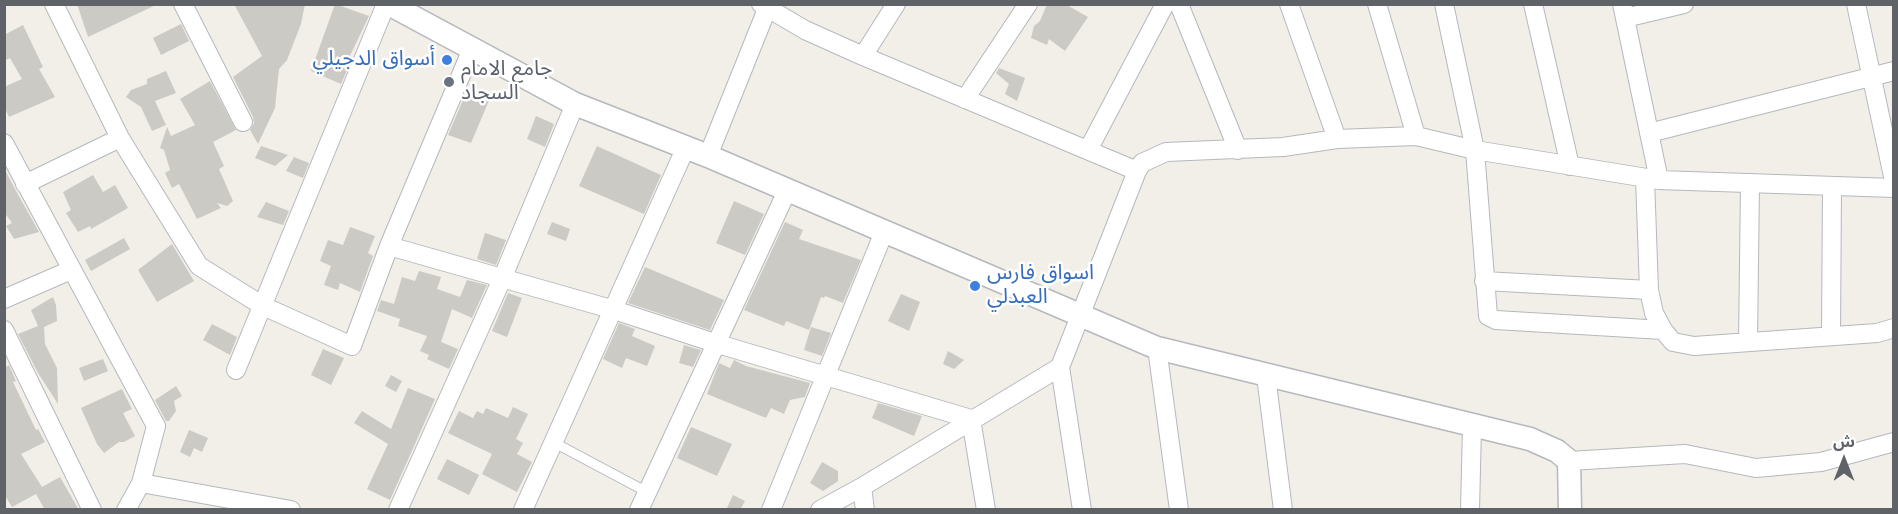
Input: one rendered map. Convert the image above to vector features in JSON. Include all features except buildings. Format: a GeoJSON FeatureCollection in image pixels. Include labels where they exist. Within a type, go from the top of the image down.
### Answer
{"type":"FeatureCollection","features":[{"type":"Feature","properties":{"kind":"street"},"geometry":{"type":"LineString","coordinates":[[54,4],[120,138],[199,266],[263,306],[352,346],[389,246],[472,49]]}},
{"type":"Feature","properties":{"kind":"street"},"geometry":{"type":"LineString","coordinates":[[183,4],[243,122]]}},
{"type":"Feature","properties":{"kind":"street"},"geometry":{"type":"LineString","coordinates":[[237,370],[387,4],[575,105],[708,156],[1157,348],[1472,427],[1530,439],[1557,452],[1569,461],[1685,453],[1756,468],[1821,462],[1893,442]]}},
{"type":"Feature","properties":{"kind":"street"},"geometry":{"type":"LineString","coordinates":[[863,56],[896,4]]}},
{"type":"Feature","properties":{"kind":"street"},"geometry":{"type":"LineString","coordinates":[[965,99],[1028,4]]}},
{"type":"Feature","properties":{"kind":"street"},"geometry":{"type":"LineString","coordinates":[[1088,150],[1165,4]]}},
{"type":"Feature","properties":{"kind":"street"},"geometry":{"type":"LineString","coordinates":[[1179,4],[1238,150]]}},
{"type":"Feature","properties":{"kind":"street"},"geometry":{"type":"LineString","coordinates":[[1289,4],[1337,139]]}},
{"type":"Feature","properties":{"kind":"street"},"geometry":{"type":"LineString","coordinates":[[1377,4],[1416,136]]}},
{"type":"Feature","properties":{"kind":"street"},"geometry":{"type":"LineString","coordinates":[[1444,4],[1475,150],[1488,316],[1496,320],[1663,330]]}},
{"type":"Feature","properties":{"kind":"street"},"geometry":{"type":"LineString","coordinates":[[1533,4],[1570,166]]}},
{"type":"Feature","properties":{"kind":"street"},"geometry":{"type":"LineString","coordinates":[[1684,4],[1623,11],[1649,133],[1652,179],[1648,290],[1654,313],[1663,330],[1673,342],[1694,346],[1877,333],[1893,328]]}},
{"type":"Feature","properties":{"kind":"street"},"geometry":{"type":"LineString","coordinates":[[1856,4],[1893,182]]}},
{"type":"Feature","properties":{"kind":"street"},"geometry":{"type":"LineString","coordinates":[[708,156],[766,6],[805,30],[863,56],[1137,171]]}},
{"type":"Feature","properties":{"kind":"street"},"geometry":{"type":"LineString","coordinates":[[1649,133],[1893,71]]}},
{"type":"Feature","properties":{"kind":"street"},"geometry":{"type":"LineString","coordinates":[[398,510],[502,279],[575,105]]}},
{"type":"Feature","properties":{"kind":"street"},"geometry":{"type":"LineString","coordinates":[[1082,510],[1060,368],[1137,171],[1142,163],[1166,152],[1238,150],[1283,147],[1337,139],[1416,136],[1475,150],[1652,179],[1893,188]]}},
{"type":"Feature","properties":{"kind":"street"},"geometry":{"type":"LineString","coordinates":[[25,184],[120,138]]}},
{"type":"Feature","properties":{"kind":"street"},"geometry":{"type":"LineString","coordinates":[[4,143],[156,426],[141,483],[126,510]]}},
{"type":"Feature","properties":{"kind":"street"},"geometry":{"type":"LineString","coordinates":[[523,510],[611,309],[686,147]]}},
{"type":"Feature","properties":{"kind":"street"},"geometry":{"type":"LineString","coordinates":[[1748,342],[1750,183]]}},
{"type":"Feature","properties":{"kind":"street"},"geometry":{"type":"LineString","coordinates":[[1831,336],[1832,186]]}},
{"type":"Feature","properties":{"kind":"street"},"geometry":{"type":"LineString","coordinates":[[639,510],[718,344],[787,190]]}},
{"type":"Feature","properties":{"kind":"street"},"geometry":{"type":"LineString","coordinates":[[771,510],[884,232]]}},
{"type":"Feature","properties":{"kind":"street"},"geometry":{"type":"LineString","coordinates":[[389,246],[611,309],[718,344],[971,419]]}},
{"type":"Feature","properties":{"kind":"street"},"geometry":{"type":"LineString","coordinates":[[4,299],[71,270]]}},
{"type":"Feature","properties":{"kind":"street"},"geometry":{"type":"LineString","coordinates":[[1484,281],[1648,290]]}},
{"type":"Feature","properties":{"kind":"street"},"geometry":{"type":"LineString","coordinates":[[4,330],[92,510]]}},
{"type":"Feature","properties":{"kind":"street"},"geometry":{"type":"LineString","coordinates":[[1157,348],[1179,510]]}},
{"type":"Feature","properties":{"kind":"street"},"geometry":{"type":"LineString","coordinates":[[820,510],[1060,368]]}},
{"type":"Feature","properties":{"kind":"street"},"geometry":{"type":"LineString","coordinates":[[1266,376],[1283,510]]}},
{"type":"Feature","properties":{"kind":"street"},"geometry":{"type":"LineString","coordinates":[[971,419],[986,510]]}},
{"type":"Feature","properties":{"kind":"street"},"geometry":{"type":"LineString","coordinates":[[1470,510],[1472,427]]}},
{"type":"Feature","properties":{"kind":"street"},"geometry":{"type":"LineString","coordinates":[[1569,461],[1570,510]]}},
{"type":"Feature","properties":{"kind":"street"},"geometry":{"type":"LineString","coordinates":[[141,483],[291,510]]}},
{"type":"Feature","properties":{"kind":"street"},"geometry":{"type":"LineString","coordinates":[[862,487],[865,510]]}},
{"type":"Feature","properties":{"kind":"lane"},"geometry":{"type":"LineString","coordinates":[[553,441],[647,492]]}},
{"type":"Feature","properties":{"kind":"place","name":"أسواق الدجيلي"},"geometry":{"type":"Point","coordinates":[447,60]}},
{"type":"Feature","properties":{"kind":"place","name":"جامع الامام السجاد"},"geometry":{"type":"Point","coordinates":[449,82]}},
{"type":"Feature","properties":{"kind":"place","name":"اسواق فارس العبدلي"},"geometry":{"type":"Point","coordinates":[975,286]}}]}
